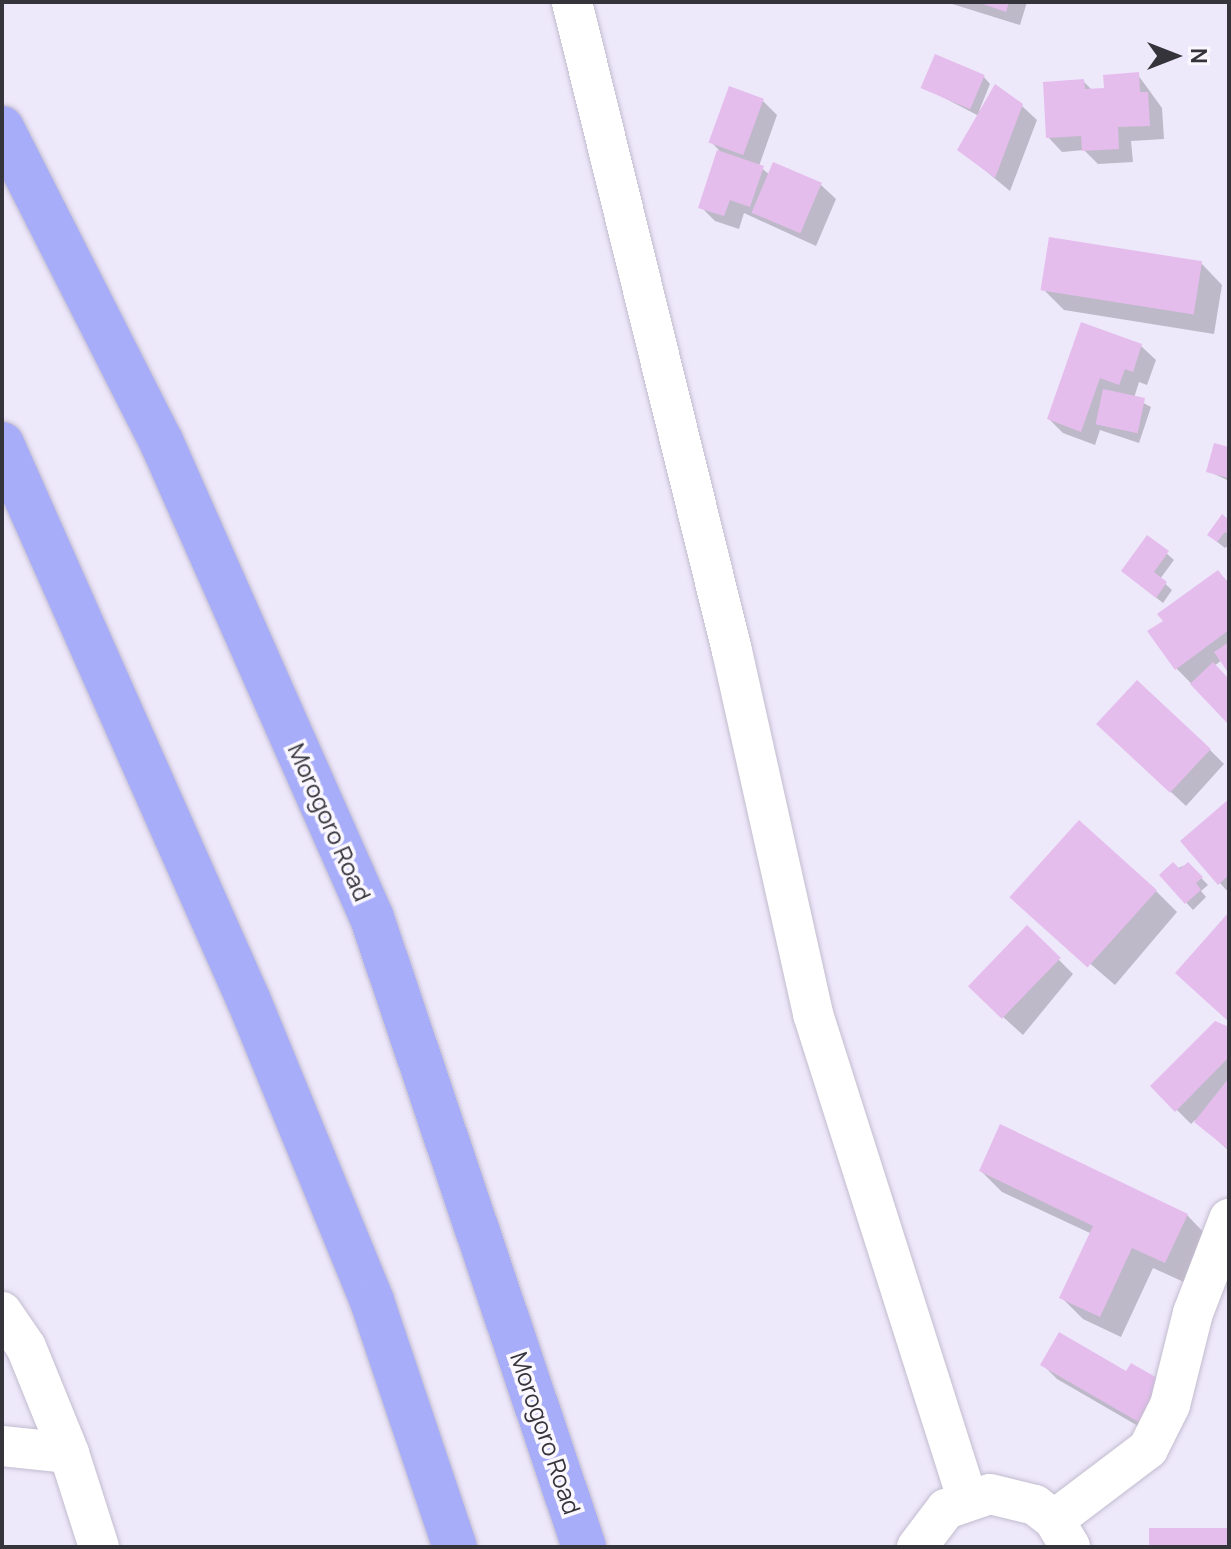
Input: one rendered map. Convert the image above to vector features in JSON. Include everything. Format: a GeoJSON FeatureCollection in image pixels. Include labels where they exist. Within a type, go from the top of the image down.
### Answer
{"type":"FeatureCollection","features":[{"type":"Feature","properties":{"kind":"highway","name":"Morogoro Road"},"geometry":{"type":"LineString","coordinates":[[2,128],[161,441],[372,918],[584,1547]]}},
{"type":"Feature","properties":{"kind":"highway"},"geometry":{"type":"LineString","coordinates":[[2,444],[255,1015],[372,1301],[452,1543]]}},
{"type":"Feature","properties":{"kind":"highway"},"geometry":{"type":"LineString","coordinates":[[565,1487],[617,1547]]}},
{"type":"Feature","properties":{"kind":"street"},"geometry":{"type":"LineString","coordinates":[[572,2],[732,651],[813,1014],[967,1498]]}},
{"type":"Feature","properties":{"kind":"street"},"geometry":{"type":"LineString","coordinates":[[917,1547],[929,1525],[967,1498],[1014,1496],[1062,1533],[1148,1449],[1170,1405],[1193,1313],[1229,1219]]}},
{"type":"Feature","properties":{"kind":"street"},"geometry":{"type":"LineString","coordinates":[[2,1312],[26,1347],[69,1453],[99,1547]]}},
{"type":"Feature","properties":{"kind":"street"},"geometry":{"type":"LineString","coordinates":[[2,1446],[69,1453]]}},
{"type":"Feature","properties":{"kind":"building"},"geometry":{"type":"Polygon","coordinates":[[[977,2],[1009,2],[1006,12],[977,2]]]}},
{"type":"Feature","properties":{"kind":"building"},"geometry":{"type":"Polygon","coordinates":[[[935,54],[985,75],[970,109],[921,88],[935,54]]]}},
{"type":"Feature","properties":{"kind":"building"},"geometry":{"type":"Polygon","coordinates":[[[1139,72],[1140,92],[1148,92],[1150,126],[1118,127],[1119,149],[1082,151],[1081,136],[1046,138],[1043,82],[1084,79],[1085,89],[1104,88],[1103,75],[1139,72]]]}},
{"type":"Feature","properties":{"kind":"building"},"geometry":{"type":"Polygon","coordinates":[[[995,84],[1023,104],[995,178],[957,150],[995,84]]]}},
{"type":"Feature","properties":{"kind":"building"},"geometry":{"type":"Polygon","coordinates":[[[729,86],[764,99],[743,155],[708,142],[729,86]]]}},
{"type":"Feature","properties":{"kind":"building"},"geometry":{"type":"Polygon","coordinates":[[[717,150],[764,166],[750,207],[730,200],[724,216],[698,208],[717,150]]]}},
{"type":"Feature","properties":{"kind":"building"},"geometry":{"type":"Polygon","coordinates":[[[773,162],[822,183],[800,233],[752,213],[773,162]]]}},
{"type":"Feature","properties":{"kind":"building"},"geometry":{"type":"Polygon","coordinates":[[[1049,237],[1202,261],[1194,315],[1041,290],[1049,237]]]}},
{"type":"Feature","properties":{"kind":"building"},"geometry":{"type":"Polygon","coordinates":[[[1081,322],[1142,344],[1133,372],[1125,369],[1119,385],[1100,378],[1081,432],[1047,419],[1081,322]]]}},
{"type":"Feature","properties":{"kind":"building"},"geometry":{"type":"Polygon","coordinates":[[[1103,389],[1145,398],[1138,433],[1096,424],[1103,389]]]}},
{"type":"Feature","properties":{"kind":"building"},"geometry":{"type":"Polygon","coordinates":[[[1214,443],[1229,447],[1229,478],[1206,472],[1214,443]]]}},
{"type":"Feature","properties":{"kind":"building"},"geometry":{"type":"Polygon","coordinates":[[[1222,514],[1229,520],[1229,535],[1225,532],[1217,542],[1207,535],[1222,514]]]}},
{"type":"Feature","properties":{"kind":"building"},"geometry":{"type":"Polygon","coordinates":[[[1147,535],[1169,551],[1154,572],[1167,582],[1156,598],[1121,571],[1147,535]]]}},
{"type":"Feature","properties":{"kind":"building"},"geometry":{"type":"Polygon","coordinates":[[[1218,570],[1229,584],[1229,630],[1175,670],[1147,631],[1163,621],[1157,614],[1218,570]]]}},
{"type":"Feature","properties":{"kind":"building"},"geometry":{"type":"Polygon","coordinates":[[[1229,642],[1229,674],[1214,652],[1229,642]]]}},
{"type":"Feature","properties":{"kind":"building"},"geometry":{"type":"Polygon","coordinates":[[[1213,662],[1229,679],[1229,725],[1190,684],[1213,662]]]}},
{"type":"Feature","properties":{"kind":"building"},"geometry":{"type":"Polygon","coordinates":[[[1137,680],[1211,749],[1170,793],[1096,724],[1137,680]]]}},
{"type":"Feature","properties":{"kind":"building"},"geometry":{"type":"Polygon","coordinates":[[[1229,799],[1229,875],[1218,885],[1180,841],[1229,799]]]}},
{"type":"Feature","properties":{"kind":"building"},"geometry":{"type":"Polygon","coordinates":[[[1079,820],[1157,890],[1087,968],[1009,897],[1079,820]]]}},
{"type":"Feature","properties":{"kind":"building"},"geometry":{"type":"Polygon","coordinates":[[[1173,862],[1180,869],[1188,862],[1203,877],[1196,883],[1201,890],[1185,904],[1159,875],[1173,862]]]}},
{"type":"Feature","properties":{"kind":"building"},"geometry":{"type":"Polygon","coordinates":[[[1229,912],[1229,1022],[1175,973],[1229,912]]]}},
{"type":"Feature","properties":{"kind":"building"},"geometry":{"type":"Polygon","coordinates":[[[1027,925],[1061,958],[1002,1019],[968,986],[1027,925]]]}},
{"type":"Feature","properties":{"kind":"building"},"geometry":{"type":"Polygon","coordinates":[[[1215,1021],[1229,1027],[1229,1057],[1175,1112],[1150,1086],[1215,1021]]]}},
{"type":"Feature","properties":{"kind":"building"},"geometry":{"type":"Polygon","coordinates":[[[1229,1078],[1229,1150],[1194,1122],[1229,1078]]]}},
{"type":"Feature","properties":{"kind":"building"},"geometry":{"type":"Polygon","coordinates":[[[1000,1124],[1188,1214],[1165,1263],[1132,1248],[1100,1317],[1059,1298],[1093,1226],[979,1171],[1000,1124]]]}},
{"type":"Feature","properties":{"kind":"building"},"geometry":{"type":"Polygon","coordinates":[[[1059,1332],[1126,1371],[1131,1363],[1166,1383],[1142,1424],[1040,1365],[1059,1332]]]}},
{"type":"Feature","properties":{"kind":"building"},"geometry":{"type":"Polygon","coordinates":[[[1149,1528],[1229,1528],[1229,1547],[1149,1547],[1149,1528]]]}}]}
